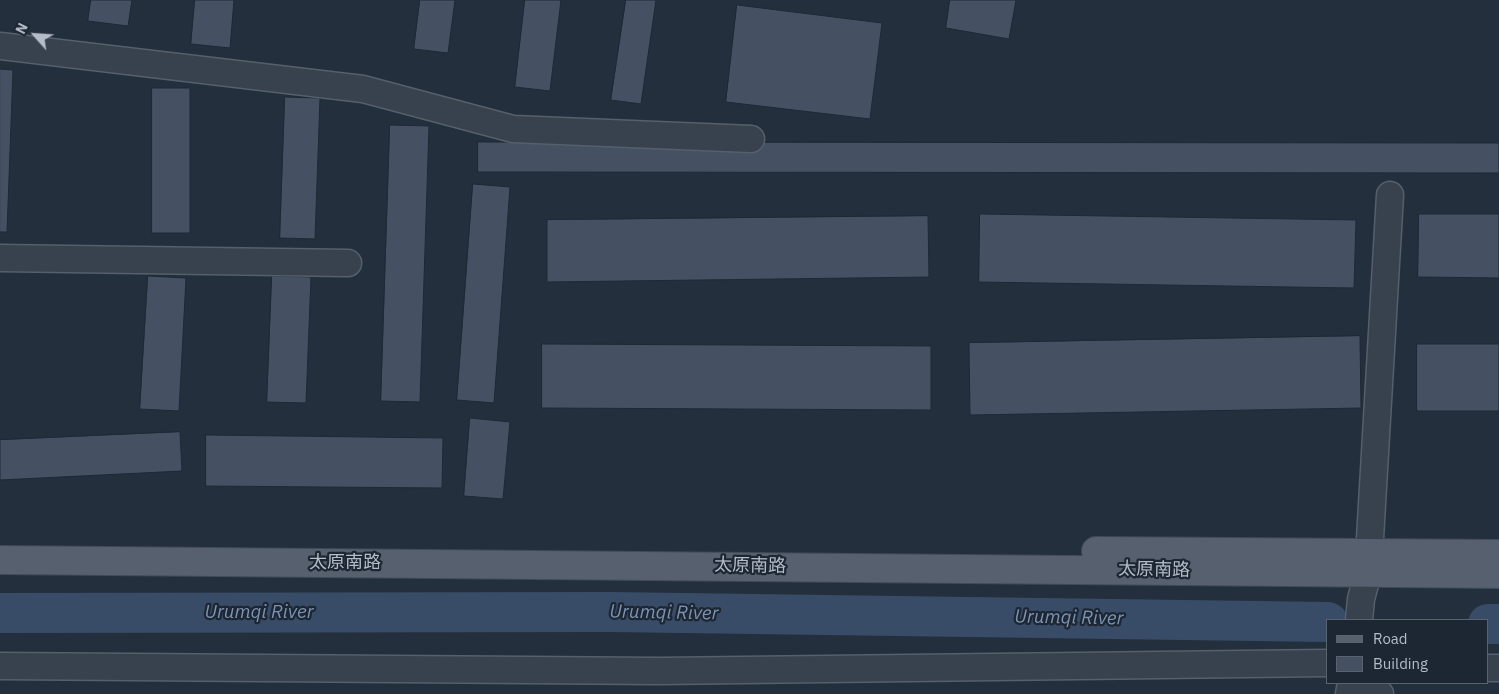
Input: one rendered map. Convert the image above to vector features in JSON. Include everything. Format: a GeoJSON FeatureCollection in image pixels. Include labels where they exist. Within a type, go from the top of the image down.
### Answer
{"type":"FeatureCollection","features":[{"type":"Feature","properties":{"kind":"main road"},"geometry":{"type":"LineString","coordinates":[[0,542],[1369,563],[1499,554]]}},
{"type":"Feature","properties":{"kind":"main road","name":"太原南路"},"geometry":{"type":"LineString","coordinates":[[0,560],[1369,563],[1499,574]]}},
{"type":"Feature","properties":{"kind":"street"},"geometry":{"type":"LineString","coordinates":[[0,46],[363,89],[513,129],[751,139]]}},
{"type":"Feature","properties":{"kind":"street"},"geometry":{"type":"LineString","coordinates":[[1360,610],[1369,563],[1390,195]]}},
{"type":"Feature","properties":{"kind":"street"},"geometry":{"type":"LineString","coordinates":[[0,258],[348,263]]}},
{"type":"Feature","properties":{"kind":"street"},"geometry":{"type":"LineString","coordinates":[[0,666],[659,671],[1326,663]]}},
{"type":"Feature","properties":{"kind":"street"},"geometry":{"type":"LineString","coordinates":[[1371,684],[1380,694]]}},
{"type":"Feature","properties":{"kind":"building"},"geometry":{"type":"Polygon","coordinates":[[[91,0],[132,0],[128,26],[88,21],[91,0]]]}},
{"type":"Feature","properties":{"kind":"building"},"geometry":{"type":"Polygon","coordinates":[[[195,0],[234,0],[230,48],[191,44],[195,0]]]}},
{"type":"Feature","properties":{"kind":"building"},"geometry":{"type":"Polygon","coordinates":[[[420,0],[455,0],[448,53],[414,49],[420,0]]]}},
{"type":"Feature","properties":{"kind":"building"},"geometry":{"type":"Polygon","coordinates":[[[525,0],[561,0],[550,91],[515,87],[525,0]]]}},
{"type":"Feature","properties":{"kind":"building"},"geometry":{"type":"Polygon","coordinates":[[[626,0],[656,0],[641,104],[611,100],[626,0]]]}},
{"type":"Feature","properties":{"kind":"building"},"geometry":{"type":"Polygon","coordinates":[[[950,0],[1016,0],[1009,39],[946,28],[950,0]]]}},
{"type":"Feature","properties":{"kind":"building"},"geometry":{"type":"Polygon","coordinates":[[[737,5],[882,23],[870,119],[726,102],[737,5]]]}},
{"type":"Feature","properties":{"kind":"building"},"geometry":{"type":"Polygon","coordinates":[[[0,69],[13,70],[7,232],[0,232],[0,69]]]}},
{"type":"Feature","properties":{"kind":"building"},"geometry":{"type":"Polygon","coordinates":[[[152,88],[190,88],[190,233],[152,233],[152,88]]]}},
{"type":"Feature","properties":{"kind":"building"},"geometry":{"type":"Polygon","coordinates":[[[285,97],[320,98],[315,239],[280,238],[285,97]]]}},
{"type":"Feature","properties":{"kind":"building"},"geometry":{"type":"Polygon","coordinates":[[[390,125],[429,126],[420,402],[381,401],[390,125]]]}},
{"type":"Feature","properties":{"kind":"building"},"geometry":{"type":"Polygon","coordinates":[[[478,142],[1499,143],[1499,173],[478,172],[478,142]]]}},
{"type":"Feature","properties":{"kind":"building"},"geometry":{"type":"Polygon","coordinates":[[[473,184],[510,187],[494,403],[457,400],[473,184]]]}},
{"type":"Feature","properties":{"kind":"building"},"geometry":{"type":"Polygon","coordinates":[[[980,214],[1356,220],[1354,288],[979,282],[980,214]]]}},
{"type":"Feature","properties":{"kind":"building"},"geometry":{"type":"Polygon","coordinates":[[[1419,214],[1499,214],[1499,278],[1418,277],[1419,214]]]}},
{"type":"Feature","properties":{"kind":"building"},"geometry":{"type":"Polygon","coordinates":[[[928,216],[929,277],[547,282],[547,220],[928,216]]]}},
{"type":"Feature","properties":{"kind":"building"},"geometry":{"type":"Polygon","coordinates":[[[148,276],[186,278],[179,411],[140,409],[148,276]]]}},
{"type":"Feature","properties":{"kind":"building"},"geometry":{"type":"Polygon","coordinates":[[[272,276],[311,277],[306,403],[267,402],[272,276]]]}},
{"type":"Feature","properties":{"kind":"building"},"geometry":{"type":"Polygon","coordinates":[[[1360,336],[1361,408],[970,415],[969,343],[1360,336]]]}},
{"type":"Feature","properties":{"kind":"building"},"geometry":{"type":"Polygon","coordinates":[[[542,344],[931,346],[931,410],[542,408],[542,344]]]}},
{"type":"Feature","properties":{"kind":"building"},"geometry":{"type":"Polygon","coordinates":[[[1417,344],[1499,344],[1499,411],[1417,411],[1417,344]]]}},
{"type":"Feature","properties":{"kind":"building"},"geometry":{"type":"Polygon","coordinates":[[[470,418],[510,422],[503,499],[464,496],[470,418]]]}},
{"type":"Feature","properties":{"kind":"building"},"geometry":{"type":"Polygon","coordinates":[[[180,432],[182,471],[0,480],[0,440],[180,432]]]}},
{"type":"Feature","properties":{"kind":"building"},"geometry":{"type":"Polygon","coordinates":[[[206,435],[443,438],[442,488],[206,486],[206,435]]]}},
{"type":"Feature","properties":{"kind":"waterway","name":"Urumqi River"},"geometry":{"type":"LineString","coordinates":[[0,613],[611,612],[1326,622]]}},
{"type":"Feature","properties":{"kind":"waterway","name":"Urumqi River"},"geometry":{"type":"LineString","coordinates":[[1489,624],[1499,624]]}}]}
